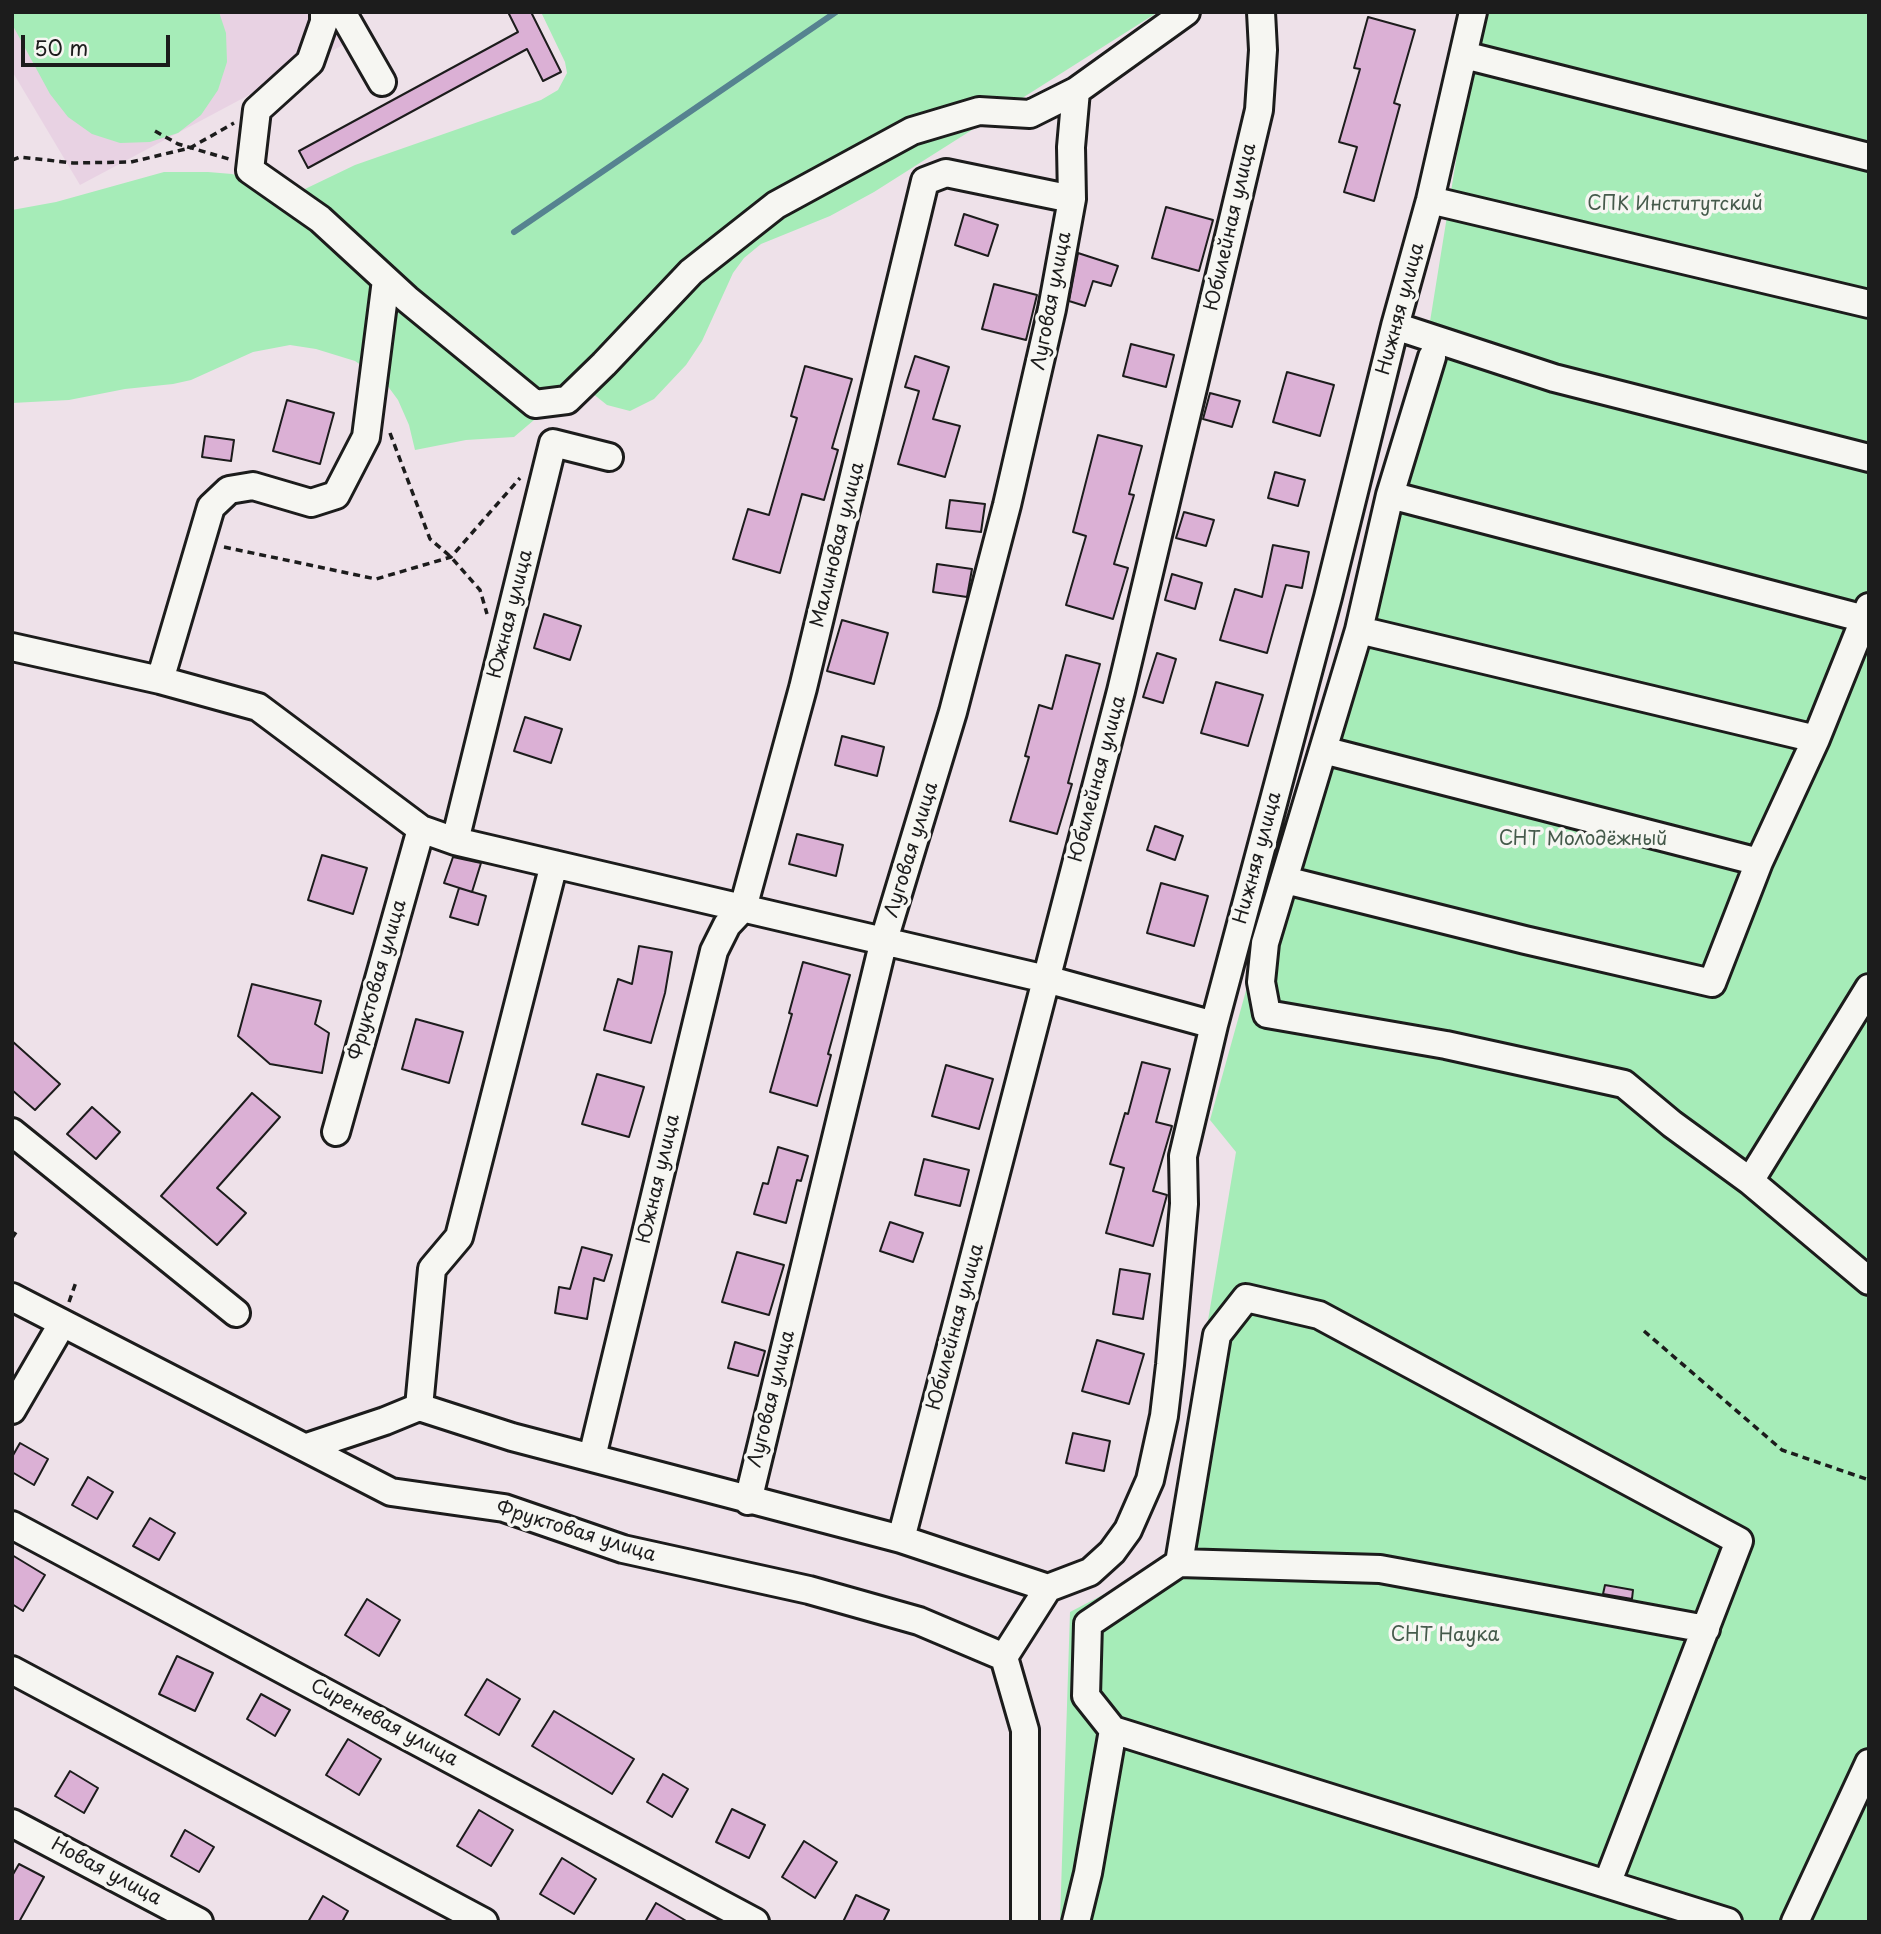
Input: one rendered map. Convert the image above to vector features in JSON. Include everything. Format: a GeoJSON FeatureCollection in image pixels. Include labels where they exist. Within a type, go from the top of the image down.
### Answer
{"type":"FeatureCollection","features":[{"type":"Feature","properties":{"kind":"street"},"geometry":{"type":"LineString","coordinates":[[324,12],[324,22],[310,62],[257,110],[250,170],[320,219],[386,280],[534,404],[567,400],[691,272],[776,205],[912,131],[979,111],[1030,114],[1076,91],[1186,12]]}},
{"type":"Feature","properties":{"kind":"street"},"geometry":{"type":"LineString","coordinates":[[342,12],[382,82]]}},
{"type":"Feature","properties":{"kind":"street","name":"Юбилейная улица"},"geometry":{"type":"LineString","coordinates":[[901,1539],[1121,691],[1259,110],[1263,50],[1261,12]]}},
{"type":"Feature","properties":{"kind":"street","name":"Нижняя улица"},"geometry":{"type":"LineString","coordinates":[[1048,1588],[1079,1578],[1101,1565],[1128,1530],[1150,1480],[1164,1416],[1170,1365],[1184,1204],[1183,1156],[1214,1025],[1430,200],[1474,12]]}},
{"type":"Feature","properties":{"kind":"street"},"geometry":{"type":"LineString","coordinates":[[1464,55],[1869,157]]}},
{"type":"Feature","properties":{"kind":"street","name":"Луговая улица"},"geometry":{"type":"LineString","coordinates":[[748,1501],[884,940],[953,712],[1007,505],[1052,309],[1072,199],[1071,146],[1076,91]]}},
{"type":"Feature","properties":{"kind":"street","name":"Малиновая улица"},"geometry":{"type":"LineString","coordinates":[[743,908],[803,688],[925,181],[946,173],[1072,199]]}},
{"type":"Feature","properties":{"kind":"street"},"geometry":{"type":"LineString","coordinates":[[1430,200],[1869,304]]}},
{"type":"Feature","properties":{"kind":"street"},"geometry":{"type":"LineString","coordinates":[[160,680],[211,507],[229,489],[253,486],[311,503],[336,495],[366,437],[386,280]]}},
{"type":"Feature","properties":{"kind":"street"},"geometry":{"type":"LineString","coordinates":[[1395,326],[1554,378],[1869,458]]}},
{"type":"Feature","properties":{"kind":"street"},"geometry":{"type":"LineString","coordinates":[[1432,356],[1390,495],[1359,630],[1265,943],[1261,982],[1267,1014],[1446,1045],[1624,1084],[1672,1124],[1750,1181],[1869,1281]]}},
{"type":"Feature","properties":{"kind":"street","name":"Южная улица"},"geometry":{"type":"LineString","coordinates":[[455,841],[553,443],[609,457]]}},
{"type":"Feature","properties":{"kind":"street"},"geometry":{"type":"LineString","coordinates":[[1285,880],[1712,983],[1759,862],[1816,739],[1867,615],[1390,495]]}},
{"type":"Feature","properties":{"kind":"street"},"geometry":{"type":"LineString","coordinates":[[1359,630],[1816,739]]}},
{"type":"Feature","properties":{"kind":"street"},"geometry":{"type":"LineString","coordinates":[[12,647],[160,680],[258,708],[421,829],[455,841],[1046,979],[1214,1025]]}},
{"type":"Feature","properties":{"kind":"street"},"geometry":{"type":"LineString","coordinates":[[1323,750],[1759,862]]}},
{"type":"Feature","properties":{"kind":"street","name":"Фруктовая улица"},"geometry":{"type":"LineString","coordinates":[[336,1132],[421,829]]}},
{"type":"Feature","properties":{"kind":"street"},"geometry":{"type":"LineString","coordinates":[[419,1407],[432,1269],[459,1237],[554,864]]}},
{"type":"Feature","properties":{"kind":"street","name":"Южная улица"},"geometry":{"type":"LineString","coordinates":[[592,1457],[713,951],[727,925],[743,908]]}},
{"type":"Feature","properties":{"kind":"street"},"geometry":{"type":"LineString","coordinates":[[1750,1181],[1869,988]]}},
{"type":"Feature","properties":{"kind":"street"},"geometry":{"type":"LineString","coordinates":[[12,1132],[236,1313]]}},
{"type":"Feature","properties":{"kind":"street","name":"Фруктовая улица"},"geometry":{"type":"LineString","coordinates":[[12,1297],[391,1492],[504,1508],[623,1549],[809,1590],[919,1621],[1004,1657]]}},
{"type":"Feature","properties":{"kind":"street"},"geometry":{"type":"LineString","coordinates":[[1179,1563],[1217,1335],[1247,1298],[1319,1315],[1739,1542],[1607,1884]]}},
{"type":"Feature","properties":{"kind":"street"},"geometry":{"type":"LineString","coordinates":[[12,1410],[62,1324]]}},
{"type":"Feature","properties":{"kind":"street"},"geometry":{"type":"LineString","coordinates":[[307,1447],[419,1407],[512,1437],[901,1539],[1048,1588],[1004,1657],[1025,1730],[1025,1922]]}},
{"type":"Feature","properties":{"kind":"street","name":"Сиреневая улица"},"geometry":{"type":"LineString","coordinates":[[12,1525],[755,1922]]}},
{"type":"Feature","properties":{"kind":"street"},"geometry":{"type":"LineString","coordinates":[[1706,1629],[1380,1569],[1179,1563],[1088,1624],[1086,1696],[1113,1730],[1728,1922]]}},
{"type":"Feature","properties":{"kind":"street"},"geometry":{"type":"LineString","coordinates":[[12,1670],[484,1922]]}},
{"type":"Feature","properties":{"kind":"street"},"geometry":{"type":"LineString","coordinates":[[1076,1922],[1088,1873],[1113,1730]]}},
{"type":"Feature","properties":{"kind":"street"},"geometry":{"type":"LineString","coordinates":[[1795,1922],[1869,1763]]}},
{"type":"Feature","properties":{"kind":"street","name":"Новая улица"},"geometry":{"type":"LineString","coordinates":[[12,1823],[200,1922]]}},
{"type":"Feature","properties":{"kind":"path"},"geometry":{"type":"LineString","coordinates":[[12,160],[20,157],[73,163],[131,162],[190,148],[257,110]]}},
{"type":"Feature","properties":{"kind":"path"},"geometry":{"type":"LineString","coordinates":[[155,131],[190,148],[232,160],[250,170]]}},
{"type":"Feature","properties":{"kind":"path"},"geometry":{"type":"LineString","coordinates":[[387,426],[430,539],[480,590],[489,618]]}},
{"type":"Feature","properties":{"kind":"path"},"geometry":{"type":"LineString","coordinates":[[201,542],[376,579],[450,557],[527,471]]}},
{"type":"Feature","properties":{"kind":"path"},"geometry":{"type":"LineString","coordinates":[[1644,1331],[1782,1450],[1869,1480]]}},
{"type":"Feature","properties":{"kind":"shaded area"},"geometry":{"type":"Polygon","coordinates":[[[12,12],[341,12],[356,38],[80,185],[12,71],[12,12]]]}},
{"type":"Feature","properties":{"kind":"green space"},"geometry":{"type":"Polygon","coordinates":[[[12,12],[219,12],[226,33],[227,62],[218,90],[201,115],[178,133],[150,142],[120,143],[92,134],[68,117],[50,94],[12,24],[12,12]]]}},
{"type":"Feature","properties":{"kind":"green space"},"geometry":{"type":"Polygon","coordinates":[[[541,12],[1158,12],[874,192],[830,216],[761,244],[744,258],[733,273],[702,341],[686,365],[654,399],[630,411],[607,405],[582,385],[569,382],[543,391],[532,409],[534,420],[514,437],[466,440],[415,450],[409,425],[398,400],[387,385],[355,361],[316,349],[290,345],[253,352],[191,380],[173,384],[125,389],[69,400],[12,403],[12,210],[56,202],[164,172],[232,174],[290,195],[355,165],[541,100],[558,90],[567,73],[565,62],[541,12]]]}},
{"type":"Feature","properties":{"kind":"green space"},"geometry":{"type":"Polygon","coordinates":[[[1480,12],[1869,12],[1869,1922],[1060,1922],[1070,1612],[1168,1561],[1236,1152],[1210,1120],[1427,340],[1480,12]]]}},
{"type":"Feature","properties":{"kind":"building"},"geometry":{"type":"Polygon","coordinates":[[[508,12],[531,12],[561,72],[543,81],[527,49],[308,168],[299,151],[518,32],[508,12]]]}},
{"type":"Feature","properties":{"kind":"building"},"geometry":{"type":"Polygon","coordinates":[[[1368,17],[1415,30],[1394,103],[1400,105],[1374,201],[1344,192],[1357,147],[1339,142],[1360,69],[1354,68],[1368,17]]]}},
{"type":"Feature","properties":{"kind":"building"},"geometry":{"type":"Polygon","coordinates":[[[1166,207],[1213,220],[1199,271],[1152,258],[1166,207]]]}},
{"type":"Feature","properties":{"kind":"building"},"geometry":{"type":"Polygon","coordinates":[[[964,214],[998,225],[988,256],[955,245],[964,214]]]}},
{"type":"Feature","properties":{"kind":"building"},"geometry":{"type":"Polygon","coordinates":[[[1078,253],[1118,266],[1111,286],[1093,281],[1085,306],[1069,301],[1078,253]]]}},
{"type":"Feature","properties":{"kind":"building"},"geometry":{"type":"Polygon","coordinates":[[[994,284],[1037,295],[1026,340],[982,329],[994,284]]]}},
{"type":"Feature","properties":{"kind":"building"},"geometry":{"type":"Polygon","coordinates":[[[1131,344],[1174,355],[1166,387],[1123,376],[1131,344]]]}},
{"type":"Feature","properties":{"kind":"building"},"geometry":{"type":"Polygon","coordinates":[[[915,356],[949,367],[933,419],[960,426],[945,477],[898,464],[919,391],[905,387],[915,356]]]}},
{"type":"Feature","properties":{"kind":"building"},"geometry":{"type":"Polygon","coordinates":[[[805,366],[852,379],[832,448],[838,450],[824,500],[802,494],[780,573],[733,559],[748,509],[769,515],[797,418],[791,416],[805,366]]]}},
{"type":"Feature","properties":{"kind":"building"},"geometry":{"type":"Polygon","coordinates":[[[1287,372],[1334,385],[1320,436],[1273,422],[1287,372]]]}},
{"type":"Feature","properties":{"kind":"building"},"geometry":{"type":"Polygon","coordinates":[[[1210,393],[1240,401],[1232,427],[1203,419],[1210,393]]]}},
{"type":"Feature","properties":{"kind":"building"},"geometry":{"type":"Polygon","coordinates":[[[287,400],[334,413],[320,464],[273,451],[287,400]]]}},
{"type":"Feature","properties":{"kind":"building"},"geometry":{"type":"Polygon","coordinates":[[[1098,435],[1142,446],[1129,494],[1134,495],[1114,564],[1128,568],[1113,619],[1066,605],[1086,536],[1073,532],[1098,435]]]}},
{"type":"Feature","properties":{"kind":"building"},"geometry":{"type":"Polygon","coordinates":[[[205,436],[234,440],[231,461],[202,457],[205,436]]]}},
{"type":"Feature","properties":{"kind":"building"},"geometry":{"type":"Polygon","coordinates":[[[1275,472],[1305,480],[1298,506],[1268,498],[1275,472]]]}},
{"type":"Feature","properties":{"kind":"building"},"geometry":{"type":"Polygon","coordinates":[[[950,500],[985,504],[981,532],[946,528],[950,500]]]}},
{"type":"Feature","properties":{"kind":"building"},"geometry":{"type":"Polygon","coordinates":[[[1184,512],[1214,520],[1206,546],[1176,538],[1184,512]]]}},
{"type":"Feature","properties":{"kind":"building"},"geometry":{"type":"Polygon","coordinates":[[[1273,545],[1309,552],[1302,588],[1286,585],[1267,653],[1220,640],[1235,589],[1262,597],[1273,545]]]}},
{"type":"Feature","properties":{"kind":"building"},"geometry":{"type":"Polygon","coordinates":[[[937,564],[972,569],[967,597],[933,592],[937,564]]]}},
{"type":"Feature","properties":{"kind":"building"},"geometry":{"type":"Polygon","coordinates":[[[1172,574],[1202,583],[1195,609],[1165,600],[1172,574]]]}},
{"type":"Feature","properties":{"kind":"building"},"geometry":{"type":"Polygon","coordinates":[[[544,614],[581,626],[570,660],[534,648],[544,614]]]}},
{"type":"Feature","properties":{"kind":"building"},"geometry":{"type":"Polygon","coordinates":[[[842,620],[888,633],[874,684],[827,671],[842,620]]]}},
{"type":"Feature","properties":{"kind":"building"},"geometry":{"type":"Polygon","coordinates":[[[1157,653],[1176,659],[1163,703],[1143,697],[1157,653]]]}},
{"type":"Feature","properties":{"kind":"building"},"geometry":{"type":"Polygon","coordinates":[[[1066,655],[1100,664],[1068,783],[1072,784],[1057,834],[1010,821],[1029,757],[1025,756],[1039,705],[1052,709],[1066,655]]]}},
{"type":"Feature","properties":{"kind":"building"},"geometry":{"type":"Polygon","coordinates":[[[1216,682],[1263,695],[1248,746],[1201,733],[1216,682]]]}},
{"type":"Feature","properties":{"kind":"building"},"geometry":{"type":"Polygon","coordinates":[[[525,717],[562,729],[551,763],[514,751],[525,717]]]}},
{"type":"Feature","properties":{"kind":"building"},"geometry":{"type":"Polygon","coordinates":[[[842,736],[884,747],[877,776],[835,765],[842,736]]]}},
{"type":"Feature","properties":{"kind":"building"},"geometry":{"type":"Polygon","coordinates":[[[1155,826],[1183,836],[1175,860],[1147,850],[1155,826]]]}},
{"type":"Feature","properties":{"kind":"building"},"geometry":{"type":"Polygon","coordinates":[[[797,834],[843,845],[836,876],[789,864],[797,834]]]}},
{"type":"Feature","properties":{"kind":"building"},"geometry":{"type":"Polygon","coordinates":[[[322,855],[367,868],[353,914],[308,900],[322,855]]]}},
{"type":"Feature","properties":{"kind":"building"},"geometry":{"type":"Polygon","coordinates":[[[453,857],[481,863],[472,892],[444,883],[453,857]]]}},
{"type":"Feature","properties":{"kind":"building"},"geometry":{"type":"Polygon","coordinates":[[[1161,883],[1208,896],[1194,946],[1147,933],[1161,883]]]}},
{"type":"Feature","properties":{"kind":"building"},"geometry":{"type":"Polygon","coordinates":[[[459,888],[486,896],[478,925],[450,917],[459,888]]]}},
{"type":"Feature","properties":{"kind":"building"},"geometry":{"type":"Polygon","coordinates":[[[639,946],[672,952],[665,993],[651,1043],[604,1030],[618,979],[632,984],[639,946]]]}},
{"type":"Feature","properties":{"kind":"building"},"geometry":{"type":"Polygon","coordinates":[[[803,962],[850,975],[817,1106],[770,1092],[792,1014],[789,1013],[803,962]]]}},
{"type":"Feature","properties":{"kind":"building"},"geometry":{"type":"Polygon","coordinates":[[[252,984],[321,1001],[315,1024],[329,1033],[322,1073],[270,1064],[238,1036],[252,984]]]}},
{"type":"Feature","properties":{"kind":"building"},"geometry":{"type":"Polygon","coordinates":[[[416,1019],[463,1032],[449,1083],[402,1069],[416,1019]]]}},
{"type":"Feature","properties":{"kind":"building"},"geometry":{"type":"Polygon","coordinates":[[[12,1041],[60,1084],[35,1110],[12,1090],[12,1041]]]}},
{"type":"Feature","properties":{"kind":"building"},"geometry":{"type":"Polygon","coordinates":[[[1142,1062],[1170,1069],[1156,1122],[1172,1126],[1153,1191],[1167,1195],[1153,1246],[1106,1233],[1124,1168],[1110,1164],[1125,1113],[1128,1114],[1142,1062]]]}},
{"type":"Feature","properties":{"kind":"building"},"geometry":{"type":"Polygon","coordinates":[[[946,1065],[993,1079],[979,1129],[932,1116],[946,1065]]]}},
{"type":"Feature","properties":{"kind":"building"},"geometry":{"type":"Polygon","coordinates":[[[597,1074],[644,1087],[629,1137],[582,1124],[597,1074]]]}},
{"type":"Feature","properties":{"kind":"building"},"geometry":{"type":"Polygon","coordinates":[[[252,1093],[280,1117],[217,1188],[246,1213],[217,1245],[161,1196],[252,1093]]]}},
{"type":"Feature","properties":{"kind":"building"},"geometry":{"type":"Polygon","coordinates":[[[92,1107],[120,1132],[96,1159],[67,1134],[92,1107]]]}},
{"type":"Feature","properties":{"kind":"building"},"geometry":{"type":"Polygon","coordinates":[[[778,1147],[808,1156],[801,1181],[797,1180],[786,1223],[754,1214],[763,1183],[768,1184],[778,1147]]]}},
{"type":"Feature","properties":{"kind":"building"},"geometry":{"type":"Polygon","coordinates":[[[924,1159],[969,1170],[960,1206],[915,1195],[924,1159]]]}},
{"type":"Feature","properties":{"kind":"building"},"geometry":{"type":"Polygon","coordinates":[[[890,1222],[923,1233],[913,1262],[880,1251],[890,1222]]]}},
{"type":"Feature","properties":{"kind":"building"},"geometry":{"type":"Polygon","coordinates":[[[582,1247],[612,1255],[604,1281],[594,1278],[587,1319],[555,1313],[559,1287],[570,1289],[582,1247]]]}},
{"type":"Feature","properties":{"kind":"building"},"geometry":{"type":"Polygon","coordinates":[[[737,1252],[784,1265],[769,1315],[722,1302],[737,1252]]]}},
{"type":"Feature","properties":{"kind":"building"},"geometry":{"type":"Polygon","coordinates":[[[1120,1269],[1150,1274],[1143,1319],[1113,1314],[1120,1269]]]}},
{"type":"Feature","properties":{"kind":"building"},"geometry":{"type":"Polygon","coordinates":[[[1097,1340],[1144,1354],[1129,1404],[1082,1391],[1097,1340]]]}},
{"type":"Feature","properties":{"kind":"building"},"geometry":{"type":"Polygon","coordinates":[[[735,1342],[765,1351],[758,1376],[728,1368],[735,1342]]]}},
{"type":"Feature","properties":{"kind":"building"},"geometry":{"type":"Polygon","coordinates":[[[1073,1433],[1110,1441],[1104,1471],[1066,1463],[1073,1433]]]}},
{"type":"Feature","properties":{"kind":"building"},"geometry":{"type":"Polygon","coordinates":[[[20,1443],[48,1459],[34,1485],[12,1472],[12,1457],[20,1443]]]}},
{"type":"Feature","properties":{"kind":"building"},"geometry":{"type":"Polygon","coordinates":[[[88,1477],[113,1492],[97,1519],[72,1505],[88,1477]]]}},
{"type":"Feature","properties":{"kind":"building"},"geometry":{"type":"Polygon","coordinates":[[[150,1518],[175,1533],[159,1560],[133,1546],[150,1518]]]}},
{"type":"Feature","properties":{"kind":"building"},"geometry":{"type":"Polygon","coordinates":[[[12,1555],[45,1575],[23,1611],[12,1604],[12,1555]]]}},
{"type":"Feature","properties":{"kind":"building"},"geometry":{"type":"Polygon","coordinates":[[[1605,1585],[1633,1590],[1632,1599],[1603,1594],[1605,1585]]]}},
{"type":"Feature","properties":{"kind":"building"},"geometry":{"type":"Polygon","coordinates":[[[367,1599],[400,1620],[379,1656],[345,1635],[367,1599]]]}},
{"type":"Feature","properties":{"kind":"building"},"geometry":{"type":"Polygon","coordinates":[[[177,1656],[213,1673],[195,1711],[159,1694],[177,1656]]]}},
{"type":"Feature","properties":{"kind":"building"},"geometry":{"type":"Polygon","coordinates":[[[487,1679],[520,1699],[499,1735],[465,1715],[487,1679]]]}},
{"type":"Feature","properties":{"kind":"building"},"geometry":{"type":"Polygon","coordinates":[[[261,1694],[290,1710],[275,1736],[247,1719],[261,1694]]]}},
{"type":"Feature","properties":{"kind":"building"},"geometry":{"type":"Polygon","coordinates":[[[554,1711],[634,1759],[612,1794],[532,1746],[554,1711]]]}},
{"type":"Feature","properties":{"kind":"building"},"geometry":{"type":"Polygon","coordinates":[[[348,1739],[381,1759],[359,1795],[326,1775],[348,1739]]]}},
{"type":"Feature","properties":{"kind":"building"},"geometry":{"type":"Polygon","coordinates":[[[70,1771],[98,1788],[84,1813],[55,1796],[70,1771]]]}},
{"type":"Feature","properties":{"kind":"building"},"geometry":{"type":"Polygon","coordinates":[[[663,1774],[688,1789],[672,1817],[647,1802],[663,1774]]]}},
{"type":"Feature","properties":{"kind":"building"},"geometry":{"type":"Polygon","coordinates":[[[732,1809],[765,1825],[749,1858],[716,1842],[732,1809]]]}},
{"type":"Feature","properties":{"kind":"building"},"geometry":{"type":"Polygon","coordinates":[[[479,1810],[513,1830],[491,1866],[457,1846],[479,1810]]]}},
{"type":"Feature","properties":{"kind":"building"},"geometry":{"type":"Polygon","coordinates":[[[185,1830],[214,1847],[199,1872],[171,1856],[185,1830]]]}},
{"type":"Feature","properties":{"kind":"building"},"geometry":{"type":"Polygon","coordinates":[[[804,1841],[837,1862],[815,1898],[782,1877],[804,1841]]]}},
{"type":"Feature","properties":{"kind":"building"},"geometry":{"type":"Polygon","coordinates":[[[562,1858],[596,1879],[574,1914],[540,1894],[562,1858]]]}},
{"type":"Feature","properties":{"kind":"building"},"geometry":{"type":"Polygon","coordinates":[[[19,1864],[44,1877],[19,1922],[12,1922],[12,1876],[19,1864]]]}},
{"type":"Feature","properties":{"kind":"building"},"geometry":{"type":"Polygon","coordinates":[[[856,1895],[889,1910],[883,1922],[843,1922],[856,1895]]]}},
{"type":"Feature","properties":{"kind":"building"},"geometry":{"type":"Polygon","coordinates":[[[323,1896],[348,1911],[342,1922],[308,1922],[323,1896]]]}},
{"type":"Feature","properties":{"kind":"building"},"geometry":{"type":"Polygon","coordinates":[[[656,1903],[688,1922],[645,1922],[656,1903]]]}},
{"type":"Feature","properties":{"kind":"waterway"},"geometry":{"type":"LineString","coordinates":[[514,232],[836,12]]}},
{"type":"Feature","properties":{"kind":"park label","name":"СПК Институтский"},"geometry":{"type":"Point","coordinates":[1675,205]}},
{"type":"Feature","properties":{"kind":"park label","name":"СНТ Молодёжный"},"geometry":{"type":"Point","coordinates":[1583,840]}},
{"type":"Feature","properties":{"kind":"park label","name":"СНТ Наука"},"geometry":{"type":"Point","coordinates":[1445,1636]}}]}
